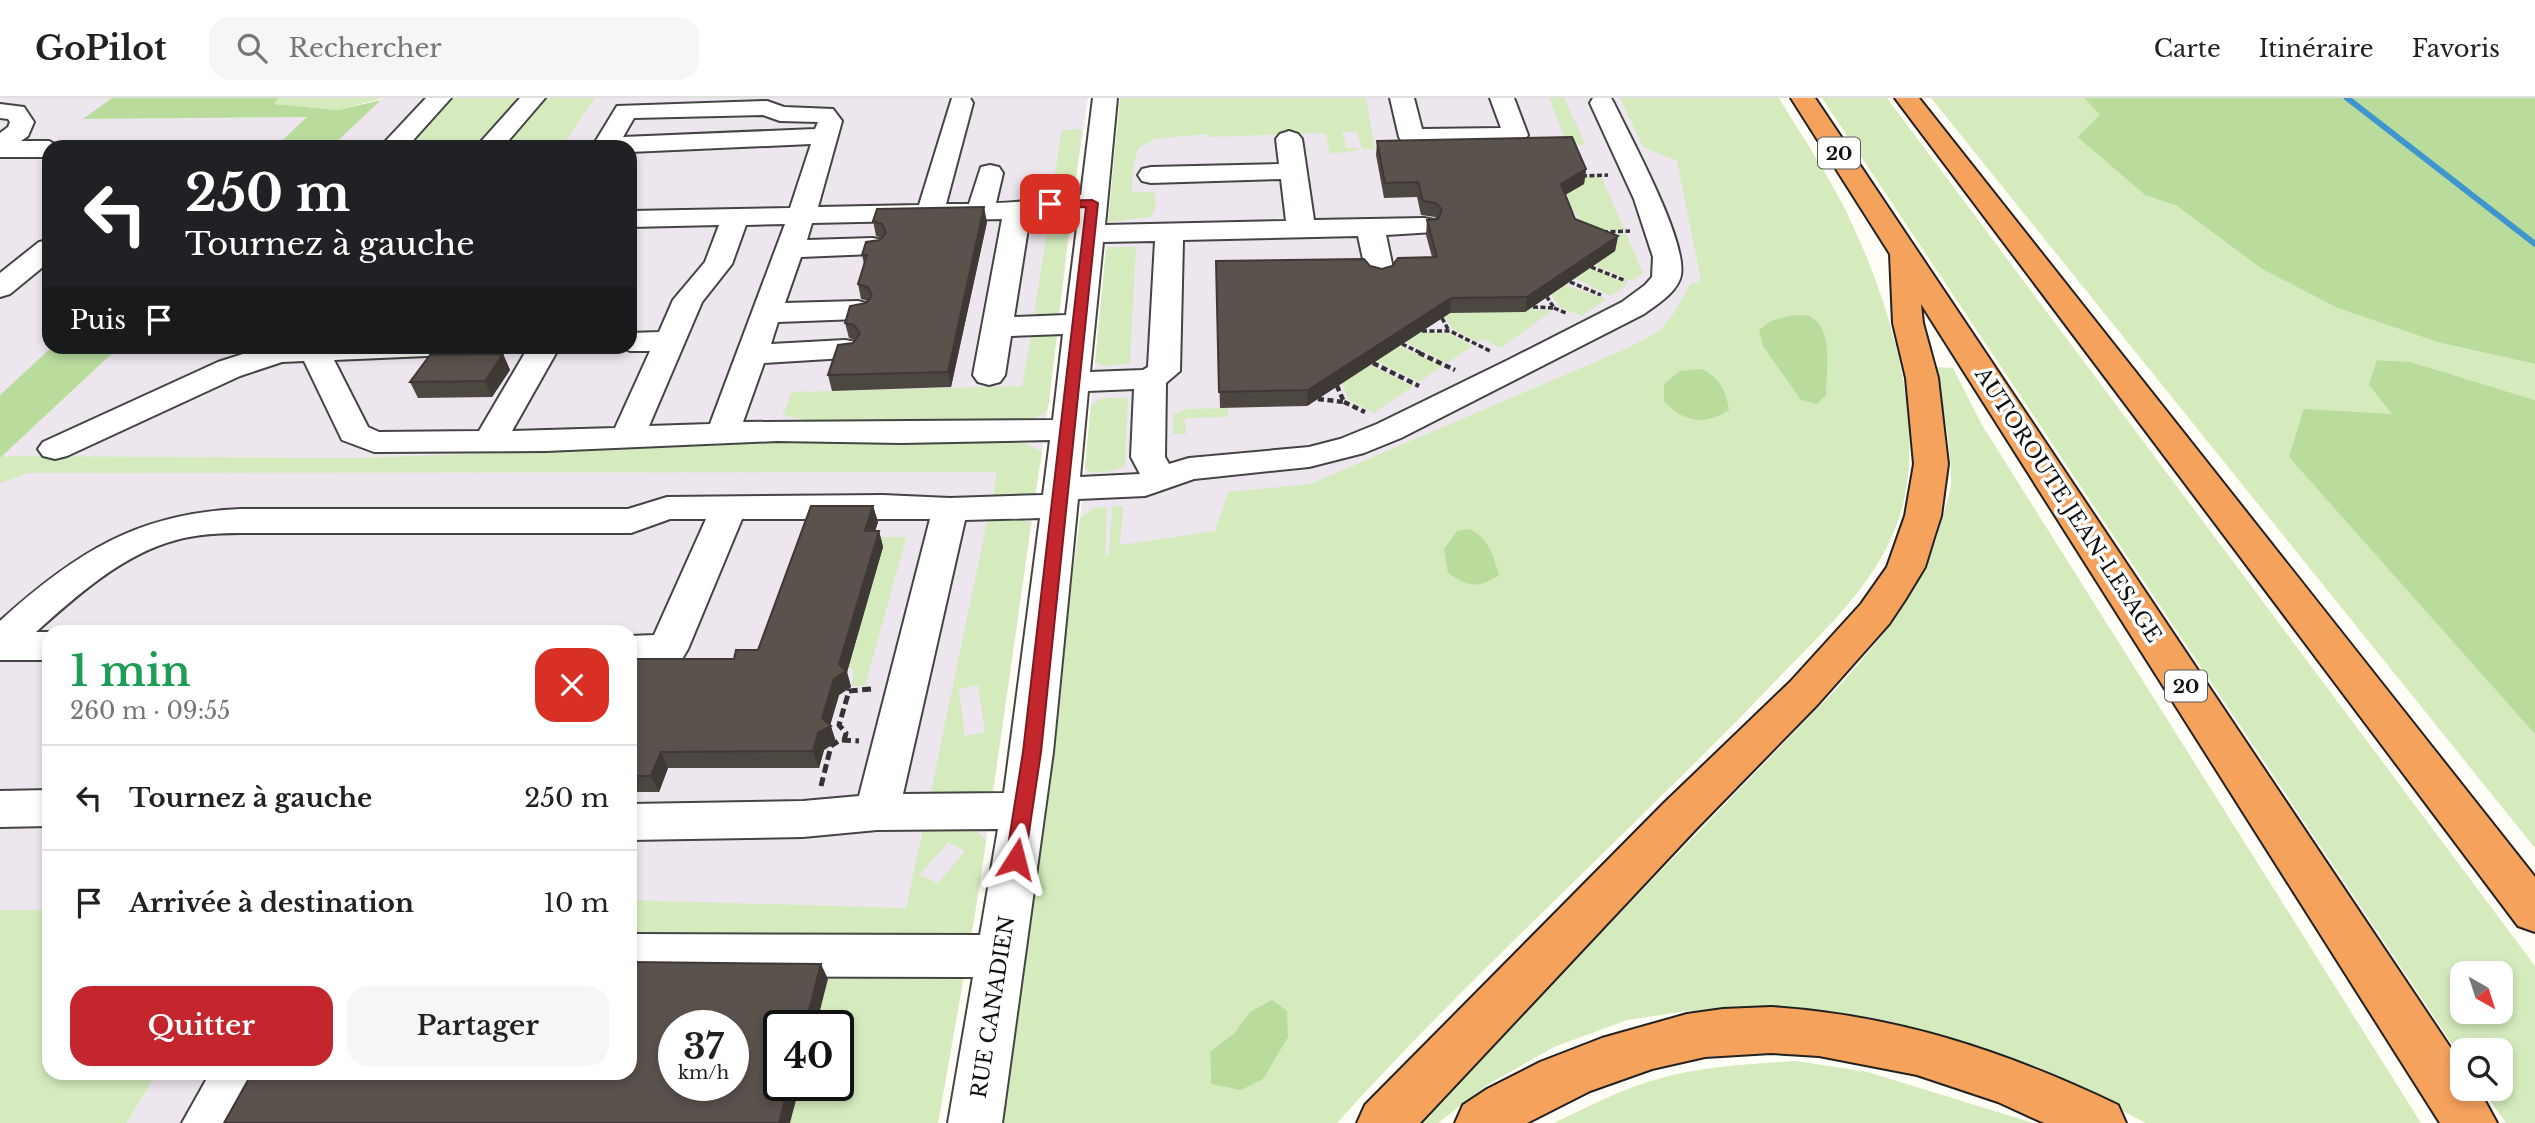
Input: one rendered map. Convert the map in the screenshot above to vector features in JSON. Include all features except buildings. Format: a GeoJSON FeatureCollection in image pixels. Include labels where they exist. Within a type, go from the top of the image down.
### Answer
{"type":"FeatureCollection","features":[{"type":"Feature","properties":{"kind":"highway","name":"AUTOROUTE JEAN-LESAGE"},"geometry":{"type":"LineString","coordinates":[[1803,98],[2470,1123]]}},
{"type":"Feature","properties":{"kind":"highway"},"geometry":{"type":"LineString","coordinates":[[1907,98],[2535,912]]}},
{"type":"Feature","properties":{"kind":"highway"},"geometry":{"type":"LineString","coordinates":[[1384,1123],[1633,864],[1804,693],[1867,624],[1892,591],[1906,567],[1923,516],[1931,464],[1922,378],[1908,323],[1902,250]]}},
{"type":"Feature","properties":{"kind":"highway"},"geometry":{"type":"LineString","coordinates":[[1482,1123],[1532,1092],[1569,1075],[1653,1044],[1725,1032],[1768,1031],[1850,1037],[1981,1071],[2099,1123]]}},
{"type":"Feature","properties":{"kind":"street"},"geometry":{"type":"LineString","coordinates":[[7,111],[36,98]]}},
{"type":"Feature","properties":{"kind":"street"},"geometry":{"type":"LineString","coordinates":[[400,140],[439,98]]}},
{"type":"Feature","properties":{"kind":"street"},"geometry":{"type":"LineString","coordinates":[[495,140],[533,98]]}},
{"type":"Feature","properties":{"kind":"street","name":"RUE CANADIEN"},"geometry":{"type":"LineString","coordinates":[[975,1123],[1032,752],[1105,98]]}},
{"type":"Feature","properties":{"kind":"street"},"geometry":{"type":"LineString","coordinates":[[1402,98],[1411,137],[1516,135],[1502,98]]}},
{"type":"Feature","properties":{"kind":"street"},"geometry":{"type":"LineString","coordinates":[[930,212],[961,103]]}},
{"type":"Feature","properties":{"kind":"street"},"geometry":{"type":"LineString","coordinates":[[0,644],[76,578],[142,539],[183,526],[274,522],[631,521],[667,508],[883,506],[950,509],[1060,498],[1124,488],[1160,480],[1189,469],[1309,457],[1352,446],[1389,431],[1607,324],[1655,291],[1666,278],[1668,270],[1664,248],[1647,199],[1602,103]]}},
{"type":"Feature","properties":{"kind":"street"},"geometry":{"type":"LineString","coordinates":[[0,147],[22,127],[20,117],[7,111]]}},
{"type":"Feature","properties":{"kind":"street"},"geometry":{"type":"LineString","coordinates":[[637,145],[827,136],[790,249],[723,433]]}},
{"type":"Feature","properties":{"kind":"street"},"geometry":{"type":"LineString","coordinates":[[1289,139],[1301,228]]}},
{"type":"Feature","properties":{"kind":"street"},"geometry":{"type":"LineString","coordinates":[[0,147],[42,149]]}},
{"type":"Feature","properties":{"kind":"street"},"geometry":{"type":"LineString","coordinates":[[1151,175],[1294,171]]}},
{"type":"Feature","properties":{"kind":"street"},"geometry":{"type":"LineString","coordinates":[[981,211],[990,173]]}},
{"type":"Feature","properties":{"kind":"street"},"geometry":{"type":"LineString","coordinates":[[637,219],[1017,211],[1050,204],[1090,218],[1169,231],[1424,226]]}},
{"type":"Feature","properties":{"kind":"street"},"geometry":{"type":"LineString","coordinates":[[989,375],[1017,211]]}},
{"type":"Feature","properties":{"kind":"street"},"geometry":{"type":"LineString","coordinates":[[627,438],[688,300],[719,264],[736,216]]}},
{"type":"Feature","properties":{"kind":"street"},"geometry":{"type":"LineString","coordinates":[[1370,227],[1380,274]]}},
{"type":"Feature","properties":{"kind":"street"},"geometry":{"type":"LineString","coordinates":[[1072,382],[1150,379],[1164,371],[1169,231]]}},
{"type":"Feature","properties":{"kind":"street"},"geometry":{"type":"LineString","coordinates":[[790,249],[873,246]]}},
{"type":"Feature","properties":{"kind":"street"},"geometry":{"type":"LineString","coordinates":[[0,288],[42,254]]}},
{"type":"Feature","properties":{"kind":"street"},"geometry":{"type":"LineString","coordinates":[[767,313],[858,310]]}},
{"type":"Feature","properties":{"kind":"street"},"geometry":{"type":"LineString","coordinates":[[997,327],[1079,324]]}},
{"type":"Feature","properties":{"kind":"street"},"geometry":{"type":"LineString","coordinates":[[637,342],[670,341]]}},
{"type":"Feature","properties":{"kind":"street"},"geometry":{"type":"LineString","coordinates":[[752,354],[845,349]]}},
{"type":"Feature","properties":{"kind":"street"},"geometry":{"type":"LineString","coordinates":[[55,449],[229,369],[276,354]]}},
{"type":"Feature","properties":{"kind":"street"},"geometry":{"type":"LineString","coordinates":[[316,354],[354,433],[362,439],[374,442],[489,442],[723,433],[1067,430]]}},
{"type":"Feature","properties":{"kind":"street"},"geometry":{"type":"LineString","coordinates":[[489,442],[513,383],[538,354]]}},
{"type":"Feature","properties":{"kind":"street"},"geometry":{"type":"LineString","coordinates":[[1150,379],[1148,457],[1160,480]]}},
{"type":"Feature","properties":{"kind":"street"},"geometry":{"type":"LineString","coordinates":[[637,650],[668,649],[729,508]]}},
{"type":"Feature","properties":{"kind":"street"},"geometry":{"type":"LineString","coordinates":[[877,812],[950,509]]}},
{"type":"Feature","properties":{"kind":"street"},"geometry":{"type":"LineString","coordinates":[[0,644],[42,646]]}},
{"type":"Feature","properties":{"kind":"street"},"geometry":{"type":"LineString","coordinates":[[0,809],[42,808]]}},
{"type":"Feature","properties":{"kind":"street"},"geometry":{"type":"LineString","coordinates":[[637,822],[803,819],[877,812],[1023,811]]}},
{"type":"Feature","properties":{"kind":"street"},"geometry":{"type":"LineString","coordinates":[[637,955],[1001,956]]}},
{"type":"Feature","properties":{"kind":"street"},"geometry":{"type":"LineString","coordinates":[[209,1123],[234,1080]]}},
{"type":"Feature","properties":{"kind":"path"},"geometry":{"type":"LineString","coordinates":[[1581,176],[1600,175]]}},
{"type":"Feature","properties":{"kind":"path"},"geometry":{"type":"LineString","coordinates":[[1602,232],[1625,231]]}},
{"type":"Feature","properties":{"kind":"path"},"geometry":{"type":"LineString","coordinates":[[1591,267],[1630,282]]}},
{"type":"Feature","properties":{"kind":"path"},"geometry":{"type":"LineString","coordinates":[[1570,282],[1608,298]]}},
{"type":"Feature","properties":{"kind":"path"},"geometry":{"type":"LineString","coordinates":[[1532,307],[1554,308],[1547,297]]}},
{"type":"Feature","properties":{"kind":"path"},"geometry":{"type":"LineString","coordinates":[[1442,318],[1450,331]]}},
{"type":"Feature","properties":{"kind":"path"},"geometry":{"type":"LineString","coordinates":[[1422,331],[1450,331],[1476,344]]}},
{"type":"Feature","properties":{"kind":"path"},"geometry":{"type":"LineString","coordinates":[[1402,344],[1445,365]]}},
{"type":"Feature","properties":{"kind":"path"},"geometry":{"type":"LineString","coordinates":[[1373,363],[1416,384]]}},
{"type":"Feature","properties":{"kind":"path"},"geometry":{"type":"LineString","coordinates":[[1338,386],[1344,402]]}},
{"type":"Feature","properties":{"kind":"path"},"geometry":{"type":"LineString","coordinates":[[1318,399],[1344,402],[1371,415]]}},
{"type":"Feature","properties":{"kind":"path"},"geometry":{"type":"LineString","coordinates":[[825,772],[831,746],[847,741],[846,733],[839,725],[847,691],[864,690]]}},
{"type":"Feature","properties":{"kind":"shaded area"},"geometry":{"type":"Polygon","coordinates":[[[0,98],[112,98],[85,119],[308,117],[283,140],[42,140],[42,354],[45,354],[0,395],[0,98]]]}},
{"type":"Feature","properties":{"kind":"shaded area"},"geometry":{"type":"Polygon","coordinates":[[[383,98],[1088,98],[1048,409],[979,891],[938,1123],[127,1123],[153,1080],[637,1080],[637,625],[42,625],[42,910],[0,910],[0,458],[111,354],[637,354],[637,140],[338,140],[383,98]]]}},
{"type":"Feature","properties":{"kind":"shaded area"},"geometry":{"type":"Polygon","coordinates":[[[1120,98],[1665,98],[1700,276],[1693,300],[1637,352],[1136,570],[1075,572],[1120,98]]]}},
{"type":"Feature","properties":{"kind":"green space"},"geometry":{"type":"Polygon","coordinates":[[[112,98],[278,98],[274,104],[338,110],[381,100],[338,140],[282,140],[307,117],[83,119],[112,98]]]}},
{"type":"Feature","properties":{"kind":"green space"},"geometry":{"type":"Polygon","coordinates":[[[278,98],[383,98],[338,110],[273,104],[278,98]]]}},
{"type":"Feature","properties":{"kind":"green space"},"geometry":{"type":"Polygon","coordinates":[[[452,98],[524,98],[486,140],[411,140],[452,98]]]}},
{"type":"Feature","properties":{"kind":"green space"},"geometry":{"type":"Polygon","coordinates":[[[545,98],[595,98],[566,140],[509,140],[545,98]]]}},
{"type":"Feature","properties":{"kind":"green space"},"geometry":{"type":"Polygon","coordinates":[[[1120,98],[1366,98],[1375,149],[1362,149],[1357,132],[1342,132],[1347,148],[1359,150],[1330,154],[1325,133],[1209,137],[1206,134],[1155,139],[1138,148],[1133,169],[1132,191],[1154,193],[1156,205],[1151,217],[1108,222],[1120,98]]]}},
{"type":"Feature","properties":{"kind":"green space"},"geometry":{"type":"Polygon","coordinates":[[[1549,98],[1564,98],[1586,145],[1567,145],[1549,98]]]}},
{"type":"Feature","properties":{"kind":"green space"},"geometry":{"type":"Polygon","coordinates":[[[1620,98],[1779,98],[1837,193],[1879,289],[1890,324],[1906,396],[1909,467],[1904,500],[1886,550],[1872,572],[1840,614],[1752,706],[1452,1002],[1337,1123],[1003,1123],[1080,518],[1095,507],[1107,508],[1105,555],[1109,554],[1112,507],[1123,506],[1120,545],[1215,531],[1228,492],[1310,484],[1630,347],[1659,331],[1674,313],[1691,283],[1698,283],[1700,276],[1677,161],[1643,147],[1620,98]],[[1250,1012],[1235,1032],[1210,1052],[1211,1084],[1250,1012]]]}},
{"type":"Feature","properties":{"kind":"green space"},"geometry":{"type":"Polygon","coordinates":[[[1822,98],[1887,98],[2535,966],[2535,1123],[2506,1123],[2490,1101],[2513,1101],[2513,1038],[2450,1038],[2450,1041],[1822,98]]]}},
{"type":"Feature","properties":{"kind":"green space"},"geometry":{"type":"Polygon","coordinates":[[[1931,98],[2084,98],[2101,115],[2077,137],[2145,195],[2177,206],[2262,269],[2441,343],[2535,364],[2535,400],[2411,362],[2377,360],[2393,414],[2506,699],[2535,734],[2535,848],[1931,98]]]}},
{"type":"Feature","properties":{"kind":"green space"},"geometry":{"type":"Polygon","coordinates":[[[2084,98],[2535,98],[2535,364],[2441,343],[2338,308],[2262,269],[2177,206],[2145,195],[2077,137],[2100,115],[2084,98]]]}},
{"type":"Feature","properties":{"kind":"green space"},"geometry":{"type":"Polygon","coordinates":[[[1082,129],[1074,193],[1054,193],[1052,191],[1062,130],[1082,129]]]}},
{"type":"Feature","properties":{"kind":"green space"},"geometry":{"type":"Polygon","coordinates":[[[1601,177],[1625,230],[1584,230],[1576,213],[1564,213],[1558,199],[1584,183],[1582,178],[1601,177]]]}},
{"type":"Feature","properties":{"kind":"green space"},"geometry":{"type":"Polygon","coordinates":[[[1067,218],[1070,221],[1059,314],[1034,315],[1049,219],[1067,218]]]}},
{"type":"Feature","properties":{"kind":"green space"},"geometry":{"type":"Polygon","coordinates":[[[1583,233],[1626,234],[1643,273],[1632,281],[1594,265],[1615,251],[1583,233]]]}},
{"type":"Feature","properties":{"kind":"green space"},"geometry":{"type":"Polygon","coordinates":[[[1109,247],[1136,247],[1130,363],[1106,366],[1095,363],[1106,251],[1109,247]]]}},
{"type":"Feature","properties":{"kind":"green space"},"geometry":{"type":"Polygon","coordinates":[[[1590,268],[1628,284],[1611,296],[1575,278],[1590,268]]]}},
{"type":"Feature","properties":{"kind":"green space"},"geometry":{"type":"Polygon","coordinates":[[[1565,285],[1606,299],[1582,316],[1561,308],[1551,295],[1565,285]]]}},
{"type":"Feature","properties":{"kind":"green space"},"geometry":{"type":"Polygon","coordinates":[[[1529,309],[1552,311],[1501,348],[1483,339],[1478,342],[1454,330],[1444,316],[1449,313],[1525,312],[1529,309]]]}},
{"type":"Feature","properties":{"kind":"green space"},"geometry":{"type":"Polygon","coordinates":[[[1789,316],[1811,317],[1823,331],[1827,352],[1826,395],[1817,404],[1801,400],[1763,346],[1759,330],[1771,321],[1789,316]]]}},
{"type":"Feature","properties":{"kind":"green space"},"geometry":{"type":"Polygon","coordinates":[[[1420,332],[1450,334],[1473,346],[1447,363],[1405,342],[1420,332]]]}},
{"type":"Feature","properties":{"kind":"green space"},"geometry":{"type":"Polygon","coordinates":[[[1057,335],[1048,409],[1044,414],[1028,420],[810,421],[783,415],[792,392],[1022,386],[1031,336],[1057,335]]]}},
{"type":"Feature","properties":{"kind":"green space"},"geometry":{"type":"Polygon","coordinates":[[[1399,346],[1443,366],[1419,382],[1376,361],[1399,346]]]}},
{"type":"Feature","properties":{"kind":"green space"},"geometry":{"type":"Polygon","coordinates":[[[44,354],[111,354],[0,458],[0,395],[44,354]]]}},
{"type":"Feature","properties":{"kind":"green space"},"geometry":{"type":"Polygon","coordinates":[[[2377,360],[2411,362],[2535,400],[2535,734],[2289,457],[2304,409],[2392,414],[2369,385],[2377,360]]]}},
{"type":"Feature","properties":{"kind":"green space"},"geometry":{"type":"Polygon","coordinates":[[[1370,365],[1413,386],[1374,413],[1349,400],[1342,383],[1370,365]]]}},
{"type":"Feature","properties":{"kind":"green space"},"geometry":{"type":"Polygon","coordinates":[[[1936,367],[1953,368],[1982,425],[2421,1123],[2146,1123],[2038,1067],[1951,1037],[1825,1011],[1760,1008],[1687,1011],[1627,1020],[1554,1047],[1487,1085],[1438,1123],[1410,1123],[1566,969],[1839,686],[1902,607],[1936,540],[1950,488],[1948,440],[1936,367]]]}},
{"type":"Feature","properties":{"kind":"green space"},"geometry":{"type":"Polygon","coordinates":[[[1701,369],[1721,385],[1729,410],[1702,420],[1679,414],[1664,401],[1664,384],[1680,371],[1701,369]]]}},
{"type":"Feature","properties":{"kind":"green space"},"geometry":{"type":"Polygon","coordinates":[[[1103,398],[1128,398],[1125,466],[1094,472],[1085,469],[1091,405],[1103,398]]]}},
{"type":"Feature","properties":{"kind":"green space"},"geometry":{"type":"Polygon","coordinates":[[[1228,408],[1228,417],[1185,418],[1186,434],[1173,434],[1173,415],[1186,409],[1228,408]]]}},
{"type":"Feature","properties":{"kind":"green space"},"geometry":{"type":"Polygon","coordinates":[[[1023,442],[1042,452],[1035,495],[993,497],[997,472],[29,473],[0,483],[2,456],[362,458],[772,443],[1023,442]]]}},
{"type":"Feature","properties":{"kind":"green space"},"geometry":{"type":"Polygon","coordinates":[[[997,518],[1018,518],[1031,523],[993,791],[948,798],[930,796],[986,526],[987,522],[997,518]],[[978,685],[959,689],[965,736],[985,732],[978,685]]]}},
{"type":"Feature","properties":{"kind":"green space"},"geometry":{"type":"Polygon","coordinates":[[[1469,529],[1485,542],[1499,575],[1485,583],[1467,583],[1448,573],[1444,549],[1457,531],[1469,529]]]}},
{"type":"Feature","properties":{"kind":"green space"},"geometry":{"type":"Polygon","coordinates":[[[873,537],[906,539],[865,686],[852,686],[854,670],[848,667],[873,537]]]}},
{"type":"Feature","properties":{"kind":"green space"},"geometry":{"type":"Polygon","coordinates":[[[959,826],[977,831],[986,841],[971,938],[833,938],[637,932],[637,900],[906,908],[923,829],[959,826]],[[948,842],[920,875],[938,883],[965,851],[948,842]]]}},
{"type":"Feature","properties":{"kind":"green space"},"geometry":{"type":"Polygon","coordinates":[[[0,910],[42,910],[42,1080],[153,1080],[127,1123],[0,1123],[0,910]]]}},
{"type":"Feature","properties":{"kind":"green space"},"geometry":{"type":"Polygon","coordinates":[[[964,975],[938,1123],[790,1123],[796,1101],[854,1101],[854,1010],[820,1010],[829,976],[964,975]]]}},
{"type":"Feature","properties":{"kind":"green space"},"geometry":{"type":"Polygon","coordinates":[[[1272,1000],[1287,1011],[1288,1037],[1263,1079],[1241,1090],[1211,1084],[1210,1052],[1235,1032],[1250,1012],[1272,1000]]]}},
{"type":"Feature","properties":{"kind":"green space"},"geometry":{"type":"Polygon","coordinates":[[[1796,1061],[1868,1072],[2033,1123],[1554,1123],[1618,1093],[1675,1075],[1726,1066],[1796,1061]]]}},
{"type":"Feature","properties":{"kind":"waterway"},"geometry":{"type":"LineString","coordinates":[[2347,98],[2535,244]]}},
{"type":"Feature","properties":{"kind":"route"},"geometry":{"type":"LineString","coordinates":[[1016,859],[1032,752],[1092,203],[1050,204]]}}]}
